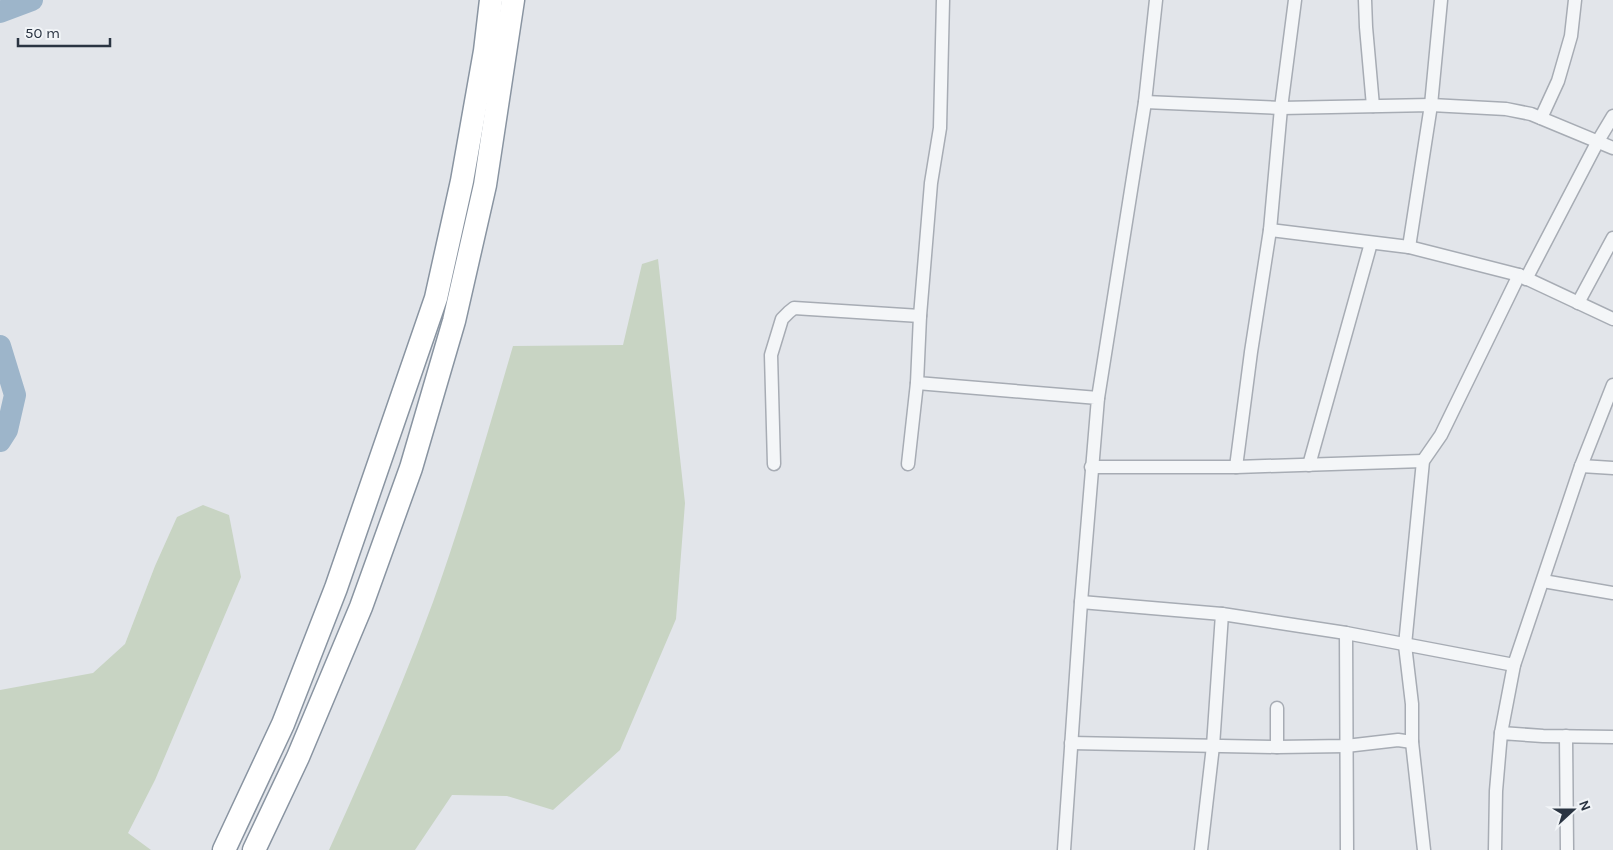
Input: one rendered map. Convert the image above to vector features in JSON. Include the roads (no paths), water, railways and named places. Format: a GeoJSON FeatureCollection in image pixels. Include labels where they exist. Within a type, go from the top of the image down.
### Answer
{"type":"FeatureCollection","features":[{"type":"Feature","properties":{"kind":"highway"},"geometry":{"type":"LineString","coordinates":[[224,850],[283,724],[336,588],[436,298],[463,172],[485,51],[491,0]]}},
{"type":"Feature","properties":{"kind":"highway"},"geometry":{"type":"LineString","coordinates":[[254,850],[298,756],[361,607],[411,468],[454,321],[485,185],[514,0]]}},
{"type":"Feature","properties":{"kind":"street"},"geometry":{"type":"LineString","coordinates":[[908,464],[917,383],[920,316],[931,183],[940,128],[943,0]]}},
{"type":"Feature","properties":{"kind":"street"},"geometry":{"type":"LineString","coordinates":[[1064,850],[1091,467],[1098,398],[1145,102],[1156,0]]}},
{"type":"Feature","properties":{"kind":"street"},"geometry":{"type":"LineString","coordinates":[[1236,467],[1270,230],[1281,108],[1295,0]]}},
{"type":"Feature","properties":{"kind":"street"},"geometry":{"type":"LineString","coordinates":[[1365,0],[1373,106]]}},
{"type":"Feature","properties":{"kind":"street"},"geometry":{"type":"LineString","coordinates":[[1410,247],[1431,105],[1441,0]]}},
{"type":"Feature","properties":{"kind":"street"},"geometry":{"type":"LineString","coordinates":[[1541,118],[1558,81],[1572,36],[1575,0]]}},
{"type":"Feature","properties":{"kind":"street"},"geometry":{"type":"LineString","coordinates":[[1145,102],[1281,108],[1431,105],[1506,109],[1531,114],[1613,148]]}},
{"type":"Feature","properties":{"kind":"street"},"geometry":{"type":"LineString","coordinates":[[1424,850],[1412,742],[1412,704],[1405,644],[1423,461],[1441,435],[1522,277],[1613,116]]}},
{"type":"Feature","properties":{"kind":"street"},"geometry":{"type":"LineString","coordinates":[[1270,230],[1410,247],[1522,277],[1613,320]]}},
{"type":"Feature","properties":{"kind":"street"},"geometry":{"type":"LineString","coordinates":[[1578,303],[1613,238]]}},
{"type":"Feature","properties":{"kind":"street"},"geometry":{"type":"LineString","coordinates":[[1309,465],[1371,243]]}},
{"type":"Feature","properties":{"kind":"street"},"geometry":{"type":"LineString","coordinates":[[774,464],[771,355],[782,319],[794,308],[920,316]]}},
{"type":"Feature","properties":{"kind":"street"},"geometry":{"type":"LineString","coordinates":[[917,383],[1098,398]]}},
{"type":"Feature","properties":{"kind":"street"},"geometry":{"type":"LineString","coordinates":[[1495,850],[1496,791],[1501,733],[1514,665],[1581,466],[1613,384]]}},
{"type":"Feature","properties":{"kind":"street"},"geometry":{"type":"LineString","coordinates":[[1091,467],[1236,467],[1423,461]]}},
{"type":"Feature","properties":{"kind":"street"},"geometry":{"type":"LineString","coordinates":[[1581,466],[1613,468]]}},
{"type":"Feature","properties":{"kind":"street"},"geometry":{"type":"LineString","coordinates":[[1543,581],[1613,593]]}},
{"type":"Feature","properties":{"kind":"street"},"geometry":{"type":"LineString","coordinates":[[1081,602],[1222,614],[1405,644],[1514,665]]}},
{"type":"Feature","properties":{"kind":"street"},"geometry":{"type":"LineString","coordinates":[[1201,850],[1213,746],[1222,614]]}},
{"type":"Feature","properties":{"kind":"street"},"geometry":{"type":"LineString","coordinates":[[1346,634],[1347,850]]}},
{"type":"Feature","properties":{"kind":"street"},"geometry":{"type":"LineString","coordinates":[[1277,708],[1277,747]]}},
{"type":"Feature","properties":{"kind":"street"},"geometry":{"type":"LineString","coordinates":[[1501,733],[1613,737]]}},
{"type":"Feature","properties":{"kind":"street"},"geometry":{"type":"LineString","coordinates":[[1566,736],[1567,850]]}},
{"type":"Feature","properties":{"kind":"street"},"geometry":{"type":"LineString","coordinates":[[1071,743],[1277,747],[1346,746],[1398,740],[1412,742]]}},
{"type":"Feature","properties":{"kind":"waterway"},"geometry":{"type":"LineString","coordinates":[[0,12],[32,0]]}},
{"type":"Feature","properties":{"kind":"waterway"},"geometry":{"type":"LineString","coordinates":[[0,346],[15,395],[7,430],[0,441]]}}]}
